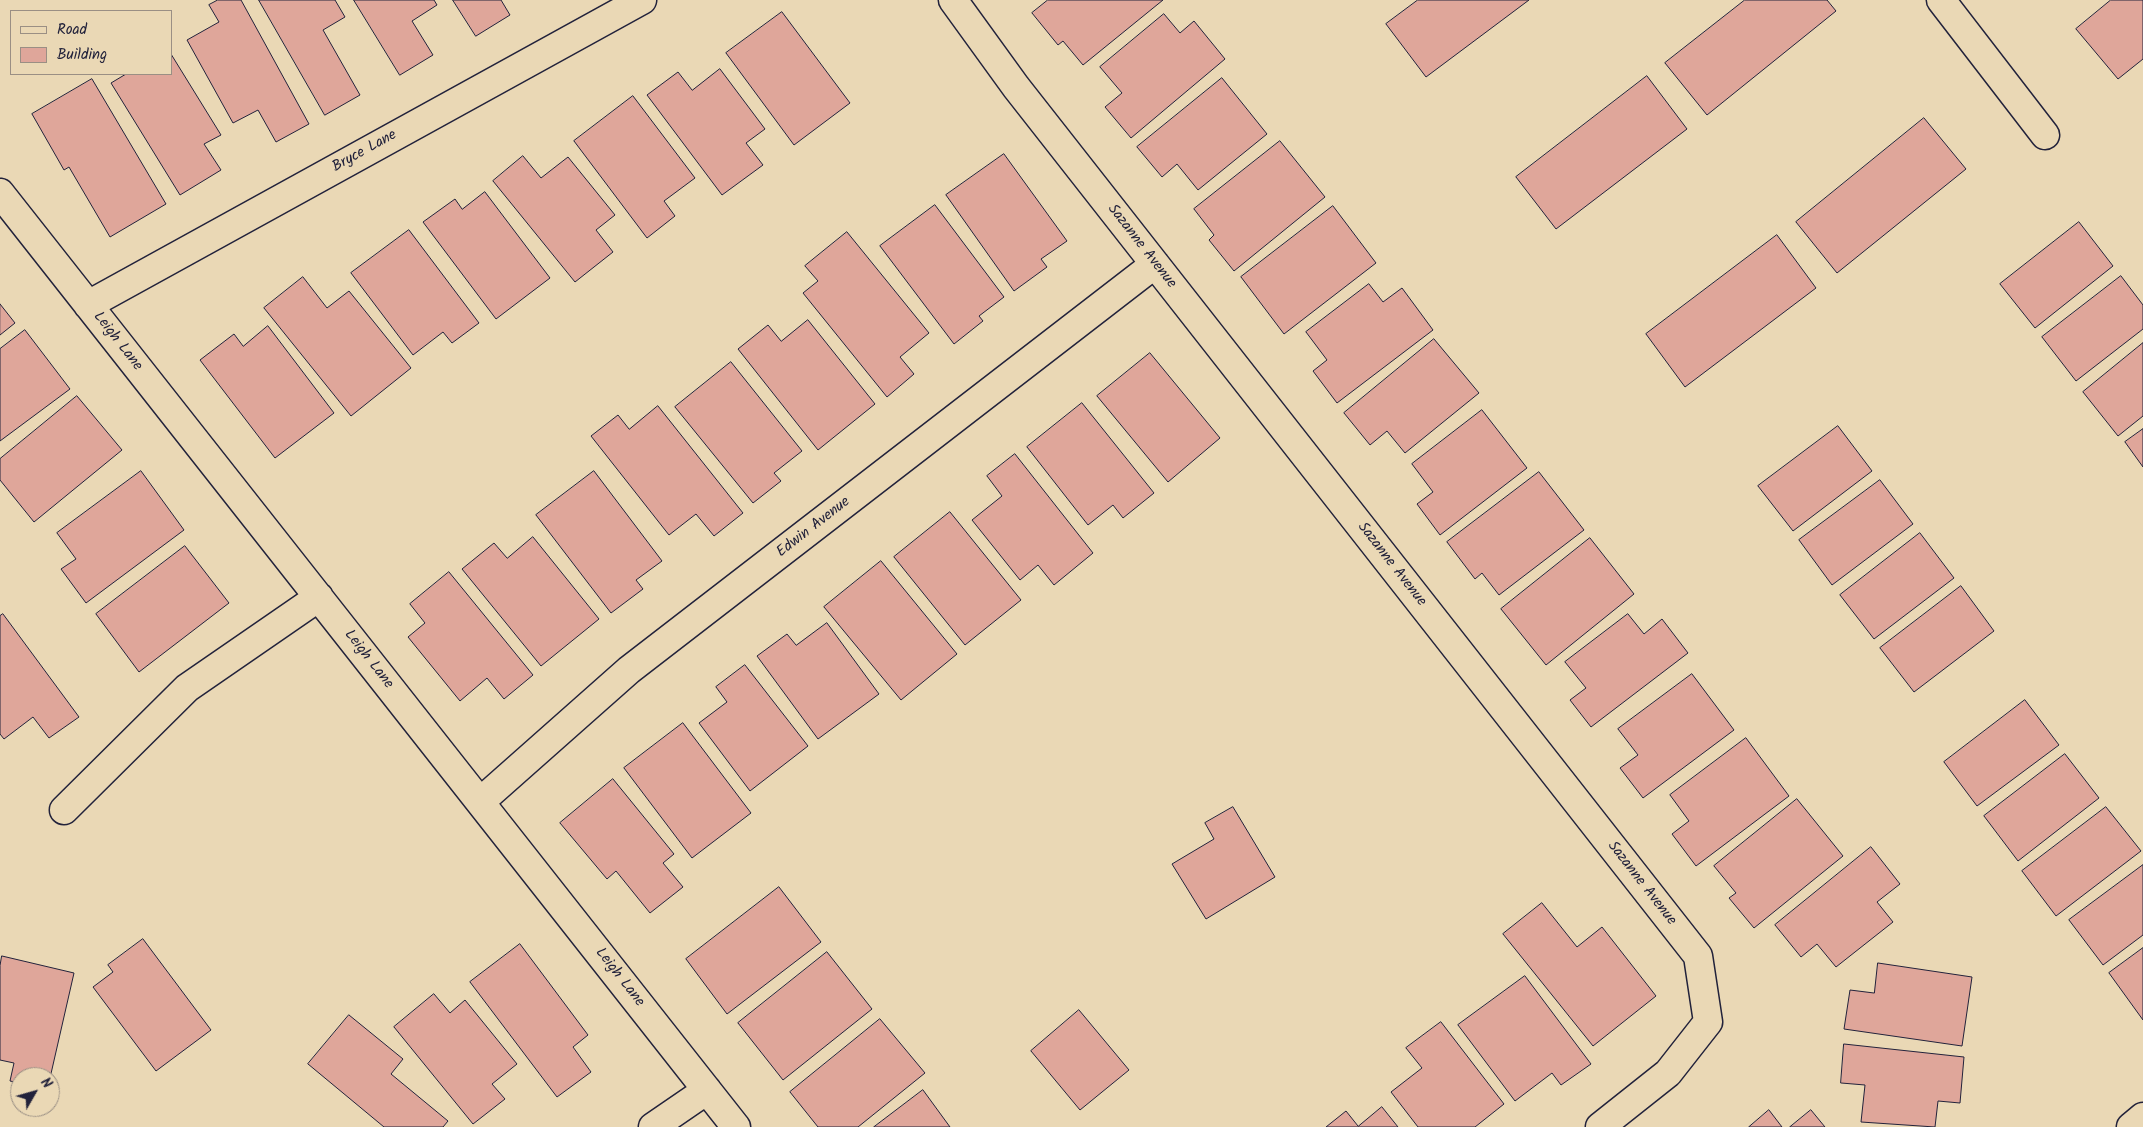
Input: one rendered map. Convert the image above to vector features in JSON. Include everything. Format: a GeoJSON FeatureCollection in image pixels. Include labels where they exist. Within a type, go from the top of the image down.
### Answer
{"type":"FeatureCollection","features":[{"type":"Feature","properties":{"kind":"street","name":"Bryce Lane"},"geometry":{"type":"LineString","coordinates":[[88,305],[642,0]]}},
{"type":"Feature","properties":{"kind":"street","name":"Sazanne Avenue"},"geometry":{"type":"LineString","coordinates":[[953,0],[1016,87],[1698,956],[1708,1022],[1668,1073],[1600,1127]]}},
{"type":"Feature","properties":{"kind":"street"},"geometry":{"type":"LineString","coordinates":[[1941,0],[2045,135]]}},
{"type":"Feature","properties":{"kind":"street","name":"Leigh Lane"},"geometry":{"type":"LineString","coordinates":[[0,193],[736,1127]]}},
{"type":"Feature","properties":{"kind":"street","name":"Edwin Avenue"},"geometry":{"type":"LineString","coordinates":[[480,802],[629,670],[1155,264]]}},
{"type":"Feature","properties":{"kind":"street"},"geometry":{"type":"LineString","coordinates":[[64,810],[188,688],[319,597]]}},
{"type":"Feature","properties":{"kind":"street"},"geometry":{"type":"LineString","coordinates":[[653,1127],[707,1090]]}},
{"type":"Feature","properties":{"kind":"street"},"geometry":{"type":"LineString","coordinates":[[2131,1127],[2143,1118]]}},
{"type":"Feature","properties":{"kind":"building"},"geometry":{"type":"Polygon","coordinates":[[[218,0],[241,0],[309,124],[276,142],[258,110],[233,123],[187,40],[219,22],[209,5],[218,0]]]}},
{"type":"Feature","properties":{"kind":"building"},"geometry":{"type":"Polygon","coordinates":[[[259,0],[335,0],[345,17],[323,30],[360,95],[325,115],[259,0]]]}},
{"type":"Feature","properties":{"kind":"building"},"geometry":{"type":"Polygon","coordinates":[[[354,0],[434,0],[437,5],[412,21],[433,55],[400,75],[354,0]]]}},
{"type":"Feature","properties":{"kind":"building"},"geometry":{"type":"Polygon","coordinates":[[[453,0],[501,0],[510,15],[476,36],[453,0]]]}},
{"type":"Feature","properties":{"kind":"building"},"geometry":{"type":"Polygon","coordinates":[[[1048,0],[1163,0],[1083,65],[1063,41],[1058,45],[1032,13],[1048,0]]]}},
{"type":"Feature","properties":{"kind":"building"},"geometry":{"type":"Polygon","coordinates":[[[1418,0],[1529,0],[1426,77],[1386,24],[1418,0]]]}},
{"type":"Feature","properties":{"kind":"building"},"geometry":{"type":"Polygon","coordinates":[[[1745,0],[1827,0],[1836,11],[1707,115],[1665,63],[1745,0]]]}},
{"type":"Feature","properties":{"kind":"building"},"geometry":{"type":"Polygon","coordinates":[[[2111,0],[2143,0],[2143,59],[2118,79],[2076,29],[2111,0]]]}},
{"type":"Feature","properties":{"kind":"building"},"geometry":{"type":"Polygon","coordinates":[[[782,12],[850,103],[794,145],[726,53],[782,12]]]}},
{"type":"Feature","properties":{"kind":"building"},"geometry":{"type":"Polygon","coordinates":[[[1164,14],[1180,33],[1194,21],[1225,59],[1131,138],[1105,107],[1122,93],[1100,67],[1164,14]]]}},
{"type":"Feature","properties":{"kind":"building"},"geometry":{"type":"Polygon","coordinates":[[[172,56],[221,135],[204,144],[221,170],[180,195],[111,83],[124,75],[172,75],[172,56]]]}},
{"type":"Feature","properties":{"kind":"building"},"geometry":{"type":"Polygon","coordinates":[[[720,69],[765,129],[746,143],[763,165],[722,195],[647,95],[678,72],[692,90],[720,69]]]}},
{"type":"Feature","properties":{"kind":"building"},"geometry":{"type":"Polygon","coordinates":[[[1647,76],[1687,129],[1556,229],[1516,177],[1647,76]]]}},
{"type":"Feature","properties":{"kind":"building"},"geometry":{"type":"Polygon","coordinates":[[[1222,78],[1267,134],[1198,190],[1177,164],[1162,177],[1137,147],[1222,78]]]}},
{"type":"Feature","properties":{"kind":"building"},"geometry":{"type":"Polygon","coordinates":[[[92,79],[166,204],[110,237],[69,167],[64,170],[32,114],[92,79]]]}},
{"type":"Feature","properties":{"kind":"building"},"geometry":{"type":"Polygon","coordinates":[[[633,96],[695,178],[664,201],[675,216],[647,238],[574,141],[633,96]]]}},
{"type":"Feature","properties":{"kind":"building"},"geometry":{"type":"Polygon","coordinates":[[[1924,118],[1966,169],[1837,273],[1796,222],[1924,118]]]}},
{"type":"Feature","properties":{"kind":"building"},"geometry":{"type":"Polygon","coordinates":[[[1280,141],[1325,197],[1234,271],[1209,240],[1214,235],[1194,209],[1280,141]]]}},
{"type":"Feature","properties":{"kind":"building"},"geometry":{"type":"Polygon","coordinates":[[[1004,154],[1067,241],[1041,259],[1047,267],[1014,291],[946,195],[1004,154]]]}},
{"type":"Feature","properties":{"kind":"building"},"geometry":{"type":"Polygon","coordinates":[[[523,156],[541,178],[568,157],[615,215],[596,230],[613,252],[575,282],[493,181],[523,156]]]}},
{"type":"Feature","properties":{"kind":"building"},"geometry":{"type":"Polygon","coordinates":[[[485,192],[550,278],[496,319],[423,222],[455,199],[462,209],[485,192]]]}},
{"type":"Feature","properties":{"kind":"building"},"geometry":{"type":"Polygon","coordinates":[[[935,205],[1004,297],[979,316],[983,321],[954,344],[880,246],[935,205]]]}},
{"type":"Feature","properties":{"kind":"building"},"geometry":{"type":"Polygon","coordinates":[[[1333,206],[1376,263],[1284,334],[1241,277],[1333,206]]]}},
{"type":"Feature","properties":{"kind":"building"},"geometry":{"type":"Polygon","coordinates":[[[2079,222],[2113,266],[2035,328],[2000,284],[2079,222]]]}},
{"type":"Feature","properties":{"kind":"building"},"geometry":{"type":"Polygon","coordinates":[[[409,230],[479,323],[452,343],[443,332],[413,355],[351,273],[409,230]]]}},
{"type":"Feature","properties":{"kind":"building"},"geometry":{"type":"Polygon","coordinates":[[[847,232],[929,333],[900,357],[914,374],[887,397],[803,293],[818,281],[805,266],[847,232]]]}},
{"type":"Feature","properties":{"kind":"building"},"geometry":{"type":"Polygon","coordinates":[[[1777,235],[1816,288],[1685,387],[1646,334],[1777,235]]]}},
{"type":"Feature","properties":{"kind":"building"},"geometry":{"type":"Polygon","coordinates":[[[2121,276],[2143,305],[2143,329],[2076,381],[2042,337],[2121,276]]]}},
{"type":"Feature","properties":{"kind":"building"},"geometry":{"type":"Polygon","coordinates":[[[303,277],[327,308],[349,291],[411,368],[351,416],[264,308],[303,277]]]}},
{"type":"Feature","properties":{"kind":"building"},"geometry":{"type":"Polygon","coordinates":[[[1369,284],[1383,302],[1402,288],[1433,330],[1337,403],[1313,371],[1327,360],[1306,332],[1369,284]]]}},
{"type":"Feature","properties":{"kind":"building"},"geometry":{"type":"Polygon","coordinates":[[[0,304],[15,323],[0,335],[0,304]]]}},
{"type":"Feature","properties":{"kind":"building"},"geometry":{"type":"Polygon","coordinates":[[[808,320],[875,404],[818,450],[738,349],[768,325],[781,341],[808,320]]]}},
{"type":"Feature","properties":{"kind":"building"},"geometry":{"type":"Polygon","coordinates":[[[268,326],[334,413],[275,458],[200,360],[234,334],[243,346],[268,326]]]}},
{"type":"Feature","properties":{"kind":"building"},"geometry":{"type":"Polygon","coordinates":[[[25,330],[70,389],[0,441],[0,349],[25,330]]]}},
{"type":"Feature","properties":{"kind":"building"},"geometry":{"type":"Polygon","coordinates":[[[1434,339],[1479,393],[1405,453],[1387,431],[1370,445],[1344,413],[1434,339]]]}},
{"type":"Feature","properties":{"kind":"building"},"geometry":{"type":"Polygon","coordinates":[[[2143,343],[2143,416],[2118,436],[2083,392],[2143,343]]]}},
{"type":"Feature","properties":{"kind":"building"},"geometry":{"type":"Polygon","coordinates":[[[1150,353],[1220,438],[1168,482],[1097,396],[1150,353]]]}},
{"type":"Feature","properties":{"kind":"building"},"geometry":{"type":"Polygon","coordinates":[[[731,362],[802,451],[774,473],[781,481],[753,503],[675,407],[731,362]]]}},
{"type":"Feature","properties":{"kind":"building"},"geometry":{"type":"Polygon","coordinates":[[[77,396],[122,450],[34,522],[0,480],[0,459],[77,396]]]}},
{"type":"Feature","properties":{"kind":"building"},"geometry":{"type":"Polygon","coordinates":[[[1082,403],[1154,493],[1123,518],[1113,505],[1088,525],[1027,447],[1082,403]]]}},
{"type":"Feature","properties":{"kind":"building"},"geometry":{"type":"Polygon","coordinates":[[[658,406],[743,513],[714,536],[696,514],[669,535],[591,436],[618,415],[629,429],[658,406]]]}},
{"type":"Feature","properties":{"kind":"building"},"geometry":{"type":"Polygon","coordinates":[[[1482,410],[1527,468],[1440,535],[1417,504],[1433,492],[1412,464],[1482,410]]]}},
{"type":"Feature","properties":{"kind":"building"},"geometry":{"type":"Polygon","coordinates":[[[1838,426],[1872,471],[1793,531],[1758,486],[1838,426]]]}},
{"type":"Feature","properties":{"kind":"building"},"geometry":{"type":"Polygon","coordinates":[[[2143,429],[2143,467],[2125,442],[2143,429]]]}},
{"type":"Feature","properties":{"kind":"building"},"geometry":{"type":"Polygon","coordinates":[[[1015,454],[1093,553],[1054,585],[1038,565],[1020,580],[972,520],[1002,496],[987,476],[1015,454]]]}},
{"type":"Feature","properties":{"kind":"building"},"geometry":{"type":"Polygon","coordinates":[[[141,471],[184,530],[86,603],[61,569],[76,559],[57,533],[141,471]]]}},
{"type":"Feature","properties":{"kind":"building"},"geometry":{"type":"Polygon","coordinates":[[[594,471],[662,561],[636,580],[643,589],[611,613],[536,515],[594,471]]]}},
{"type":"Feature","properties":{"kind":"building"},"geometry":{"type":"Polygon","coordinates":[[[1539,472],[1584,530],[1499,595],[1482,573],[1475,579],[1447,542],[1539,472]]]}},
{"type":"Feature","properties":{"kind":"building"},"geometry":{"type":"Polygon","coordinates":[[[1880,480],[1913,524],[1832,585],[1799,540],[1880,480]]]}},
{"type":"Feature","properties":{"kind":"building"},"geometry":{"type":"Polygon","coordinates":[[[950,512],[1021,600],[965,645],[894,557],[950,512]]]}},
{"type":"Feature","properties":{"kind":"building"},"geometry":{"type":"Polygon","coordinates":[[[1920,533],[1954,578],[1874,639],[1840,595],[1920,533]]]}},
{"type":"Feature","properties":{"kind":"building"},"geometry":{"type":"Polygon","coordinates":[[[533,537],[599,619],[541,666],[462,569],[494,543],[507,558],[533,537]]]}},
{"type":"Feature","properties":{"kind":"building"},"geometry":{"type":"Polygon","coordinates":[[[1590,538],[1634,594],[1546,665],[1501,609],[1590,538]]]}},
{"type":"Feature","properties":{"kind":"building"},"geometry":{"type":"Polygon","coordinates":[[[185,546],[229,603],[139,672],[96,614],[185,546]]]}},
{"type":"Feature","properties":{"kind":"building"},"geometry":{"type":"Polygon","coordinates":[[[881,561],[957,654],[901,700],[824,607],[881,561]]]}},
{"type":"Feature","properties":{"kind":"building"},"geometry":{"type":"Polygon","coordinates":[[[449,572],[533,675],[504,699],[487,678],[460,701],[408,637],[425,623],[410,604],[449,572]]]}},
{"type":"Feature","properties":{"kind":"building"},"geometry":{"type":"Polygon","coordinates":[[[1961,586],[1994,631],[1914,692],[1880,648],[1961,586]]]}},
{"type":"Feature","properties":{"kind":"building"},"geometry":{"type":"Polygon","coordinates":[[[3,614],[79,717],[49,738],[33,717],[4,739],[0,734],[0,616],[3,614]]]}},
{"type":"Feature","properties":{"kind":"building"},"geometry":{"type":"Polygon","coordinates":[[[1628,614],[1644,634],[1662,619],[1688,653],[1591,727],[1570,700],[1586,688],[1565,662],[1628,614]]]}},
{"type":"Feature","properties":{"kind":"building"},"geometry":{"type":"Polygon","coordinates":[[[827,623],[879,694],[818,739],[757,656],[787,634],[796,645],[827,623]]]}},
{"type":"Feature","properties":{"kind":"building"},"geometry":{"type":"Polygon","coordinates":[[[745,665],[808,746],[750,791],[699,723],[727,702],[716,687],[745,665]]]}},
{"type":"Feature","properties":{"kind":"building"},"geometry":{"type":"Polygon","coordinates":[[[1692,674],[1734,730],[1643,798],[1620,768],[1638,755],[1618,729],[1692,674]]]}},
{"type":"Feature","properties":{"kind":"building"},"geometry":{"type":"Polygon","coordinates":[[[2025,700],[2059,745],[1977,806],[1944,762],[2025,700]]]}},
{"type":"Feature","properties":{"kind":"building"},"geometry":{"type":"Polygon","coordinates":[[[683,723],[751,813],[692,858],[624,768],[683,723]]]}},
{"type":"Feature","properties":{"kind":"building"},"geometry":{"type":"Polygon","coordinates":[[[1746,738],[1789,796],[1696,866],[1672,834],[1689,821],[1670,795],[1746,738]]]}},
{"type":"Feature","properties":{"kind":"building"},"geometry":{"type":"Polygon","coordinates":[[[2065,754],[2099,798],[2018,861],[1984,816],[2065,754]]]}},
{"type":"Feature","properties":{"kind":"building"},"geometry":{"type":"Polygon","coordinates":[[[613,779],[674,854],[663,863],[683,887],[650,913],[616,871],[607,879],[560,823],[613,779]]]}},
{"type":"Feature","properties":{"kind":"building"},"geometry":{"type":"Polygon","coordinates":[[[1797,799],[1843,856],[1754,928],[1729,898],[1736,893],[1714,866],[1797,799]]]}},
{"type":"Feature","properties":{"kind":"building"},"geometry":{"type":"Polygon","coordinates":[[[1233,807],[1275,877],[1206,919],[1172,864],[1214,839],[1205,823],[1233,807]]]}},
{"type":"Feature","properties":{"kind":"building"},"geometry":{"type":"Polygon","coordinates":[[[2106,807],[2141,851],[2056,916],[2022,871],[2106,807]]]}},
{"type":"Feature","properties":{"kind":"building"},"geometry":{"type":"Polygon","coordinates":[[[1871,847],[1900,884],[1877,902],[1893,922],[1836,967],[1817,944],[1801,957],[1775,925],[1871,847]]]}},
{"type":"Feature","properties":{"kind":"building"},"geometry":{"type":"Polygon","coordinates":[[[2143,865],[2143,935],[2103,965],[2069,920],[2143,865]]]}},
{"type":"Feature","properties":{"kind":"building"},"geometry":{"type":"Polygon","coordinates":[[[779,887],[821,942],[727,1014],[686,959],[779,887]]]}},
{"type":"Feature","properties":{"kind":"building"},"geometry":{"type":"Polygon","coordinates":[[[1542,903],[1577,947],[1602,927],[1656,996],[1593,1046],[1503,934],[1542,903]]]}},
{"type":"Feature","properties":{"kind":"building"},"geometry":{"type":"Polygon","coordinates":[[[143,939],[211,1030],[156,1071],[93,987],[113,972],[108,965],[143,939]]]}},
{"type":"Feature","properties":{"kind":"building"},"geometry":{"type":"Polygon","coordinates":[[[520,944],[588,1035],[573,1047],[591,1072],[557,1097],[470,982],[520,944]]]}},
{"type":"Feature","properties":{"kind":"building"},"geometry":{"type":"Polygon","coordinates":[[[2143,948],[2143,1020],[2109,973],[2143,948]]]}},
{"type":"Feature","properties":{"kind":"building"},"geometry":{"type":"Polygon","coordinates":[[[827,952],[872,1009],[783,1080],[738,1023],[827,952]]]}},
{"type":"Feature","properties":{"kind":"building"},"geometry":{"type":"Polygon","coordinates":[[[2,956],[74,973],[53,1067],[13,1067],[14,1063],[0,1060],[0,966],[2,956]]]}},
{"type":"Feature","properties":{"kind":"building"},"geometry":{"type":"Polygon","coordinates":[[[1878,963],[1972,977],[1962,1046],[1844,1029],[1850,990],[1874,993],[1878,963]]]}},
{"type":"Feature","properties":{"kind":"building"},"geometry":{"type":"Polygon","coordinates":[[[1525,976],[1591,1064],[1561,1085],[1552,1073],[1515,1101],[1458,1025],[1525,976]]]}},
{"type":"Feature","properties":{"kind":"building"},"geometry":{"type":"Polygon","coordinates":[[[434,994],[450,1013],[465,1000],[517,1064],[492,1084],[505,1099],[473,1124],[394,1027],[434,994]]]}},
{"type":"Feature","properties":{"kind":"building"},"geometry":{"type":"Polygon","coordinates":[[[1079,1010],[1129,1070],[1080,1110],[1031,1051],[1079,1010]]]}},
{"type":"Feature","properties":{"kind":"building"},"geometry":{"type":"Polygon","coordinates":[[[349,1015],[403,1059],[391,1074],[448,1121],[443,1127],[384,1127],[308,1064],[349,1015]]]}},
{"type":"Feature","properties":{"kind":"building"},"geometry":{"type":"Polygon","coordinates":[[[880,1019],[925,1073],[858,1127],[818,1127],[790,1092],[880,1019]]]}},
{"type":"Feature","properties":{"kind":"building"},"geometry":{"type":"Polygon","coordinates":[[[1441,1022],[1504,1104],[1475,1127],[1418,1127],[1391,1092],[1422,1068],[1406,1048],[1441,1022]]]}},
{"type":"Feature","properties":{"kind":"building"},"geometry":{"type":"Polygon","coordinates":[[[1844,1044],[1964,1057],[1960,1103],[1938,1101],[1935,1127],[1861,1122],[1865,1085],[1841,1083],[1844,1044]]]}},
{"type":"Feature","properties":{"kind":"building"},"geometry":{"type":"Polygon","coordinates":[[[923,1090],[950,1127],[874,1127],[923,1090]]]}},
{"type":"Feature","properties":{"kind":"building"},"geometry":{"type":"Polygon","coordinates":[[[1382,1107],[1398,1127],[1326,1127],[1346,1111],[1358,1126],[1382,1107]]]}},
{"type":"Feature","properties":{"kind":"building"},"geometry":{"type":"Polygon","coordinates":[[[1769,1110],[1782,1127],[1749,1127],[1769,1110]]]}},
{"type":"Feature","properties":{"kind":"building"},"geometry":{"type":"Polygon","coordinates":[[[1811,1110],[1825,1127],[1790,1127],[1811,1110]]]}}]}
